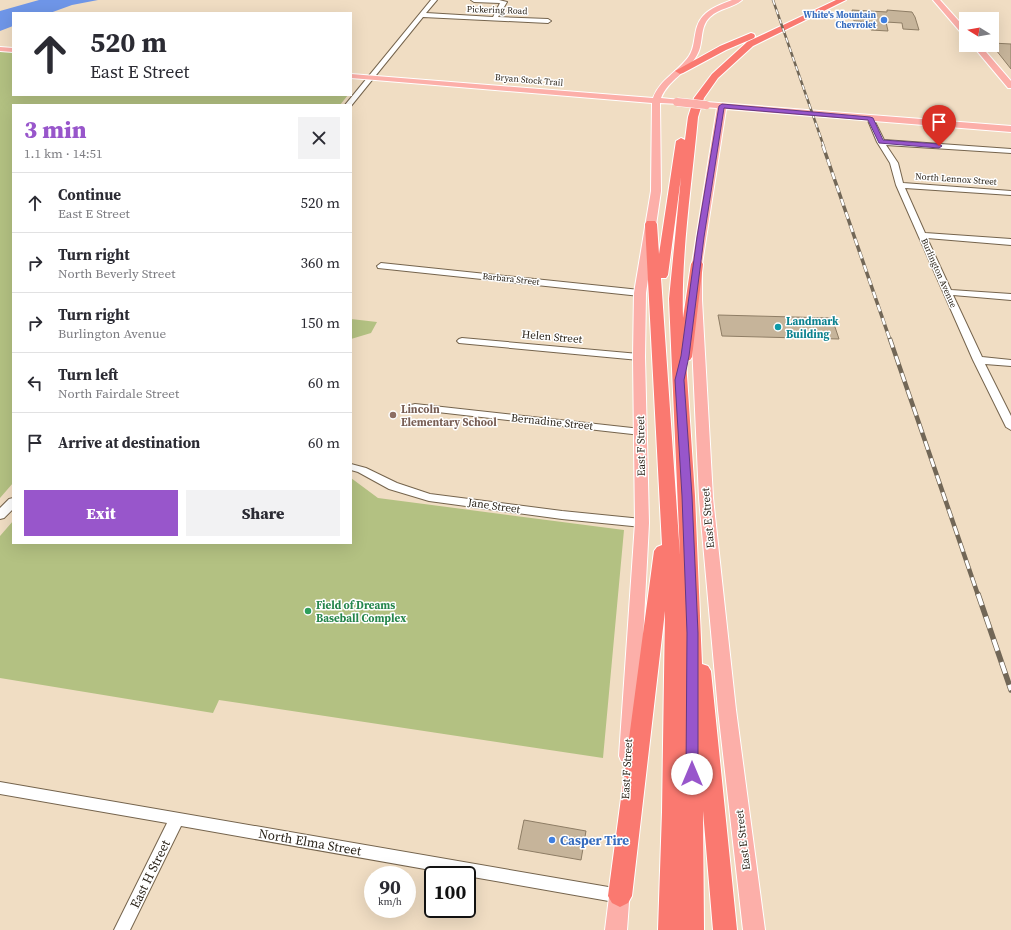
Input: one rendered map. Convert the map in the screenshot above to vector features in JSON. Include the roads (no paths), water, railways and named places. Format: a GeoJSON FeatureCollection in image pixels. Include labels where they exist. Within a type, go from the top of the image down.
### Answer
{"type":"FeatureCollection","features":[{"type":"Feature","properties":{"kind":"highway"},"geometry":{"type":"LineString","coordinates":[[680,71],[723,48],[832,0]]}},
{"type":"Feature","properties":{"kind":"highway"},"geometry":{"type":"LineString","coordinates":[[692,930],[692,633],[687,496],[679,380],[676,299],[693,117],[699,98],[715,76],[750,44],[842,0]]}},
{"type":"Feature","properties":{"kind":"highway"},"geometry":{"type":"LineString","coordinates":[[658,340],[663,259],[684,116],[690,98],[704,76],[718,62],[741,43],[772,27]]}},
{"type":"Feature","properties":{"kind":"highway"},"geometry":{"type":"LineString","coordinates":[[651,224],[664,449],[669,496],[675,633],[670,930]]}},
{"type":"Feature","properties":{"kind":"highway"},"geometry":{"type":"LineString","coordinates":[[679,380],[685,356],[697,264]]}},
{"type":"Feature","properties":{"kind":"highway"},"geometry":{"type":"LineString","coordinates":[[620,896],[663,558],[669,496]]}},
{"type":"Feature","properties":{"kind":"highway"},"geometry":{"type":"LineString","coordinates":[[692,633],[702,673],[725,930]]}},
{"type":"Feature","properties":{"kind":"main road"},"geometry":{"type":"LineString","coordinates":[[656,101],[662,88],[692,57],[698,45],[700,27],[704,19],[719,8],[739,0]]}},
{"type":"Feature","properties":{"kind":"main road"},"geometry":{"type":"LineString","coordinates":[[936,0],[959,25]]}},
{"type":"Feature","properties":{"kind":"main road"},"geometry":{"type":"LineString","coordinates":[[0,49],[12,50]]}},
{"type":"Feature","properties":{"kind":"main road"},"geometry":{"type":"LineString","coordinates":[[982,52],[1011,86]]}},
{"type":"Feature","properties":{"kind":"main road","name":"Bryan Stock Trail"},"geometry":{"type":"LineString","coordinates":[[352,76],[1011,129]]}},
{"type":"Feature","properties":{"kind":"main road","name":"East F Street"},"geometry":{"type":"LineString","coordinates":[[616,930],[620,896],[642,523],[639,357],[640,293],[656,191],[656,101]]}},
{"type":"Feature","properties":{"kind":"main road","name":"East E Street"},"geometry":{"type":"LineString","coordinates":[[722,106],[697,264],[696,300],[706,498],[727,710],[754,930]]}},
{"type":"Feature","properties":{"kind":"street"},"geometry":{"type":"LineString","coordinates":[[349,104],[434,0]]}},
{"type":"Feature","properties":{"kind":"street"},"geometry":{"type":"LineString","coordinates":[[474,0],[504,2],[494,19]]}},
{"type":"Feature","properties":{"kind":"street","name":"Pickering Road"},"geometry":{"type":"LineString","coordinates":[[422,15],[548,21]]}},
{"type":"Feature","properties":{"kind":"street","name":"Burlington Avenue"},"geometry":{"type":"LineString","coordinates":[[870,118],[881,142],[894,163],[900,185],[922,235],[978,360],[1011,428]]}},
{"type":"Feature","properties":{"kind":"street"},"geometry":{"type":"LineString","coordinates":[[881,142],[1011,151]]}},
{"type":"Feature","properties":{"kind":"street","name":"North Lennox Street"},"geometry":{"type":"LineString","coordinates":[[900,185],[1011,193]]}},
{"type":"Feature","properties":{"kind":"street"},"geometry":{"type":"LineString","coordinates":[[922,235],[1011,242]]}},
{"type":"Feature","properties":{"kind":"street","name":"Barbara Street"},"geometry":{"type":"LineString","coordinates":[[381,266],[640,293]]}},
{"type":"Feature","properties":{"kind":"street"},"geometry":{"type":"LineString","coordinates":[[948,292],[1011,297]]}},
{"type":"Feature","properties":{"kind":"street","name":"Helen Street"},"geometry":{"type":"LineString","coordinates":[[462,341],[639,357]]}},
{"type":"Feature","properties":{"kind":"street"},"geometry":{"type":"LineString","coordinates":[[978,360],[1011,363]]}},
{"type":"Feature","properties":{"kind":"street","name":"Bernadine Street"},"geometry":{"type":"LineString","coordinates":[[415,407],[641,432]]}},
{"type":"Feature","properties":{"kind":"street","name":"Jane Street"},"geometry":{"type":"LineString","coordinates":[[352,467],[362,470],[392,486],[429,497],[562,515],[642,523]]}},
{"type":"Feature","properties":{"kind":"street"},"geometry":{"type":"LineString","coordinates":[[0,515],[12,503]]}},
{"type":"Feature","properties":{"kind":"street","name":"North Elma Street"},"geometry":{"type":"LineString","coordinates":[[0,788],[620,896]]}},
{"type":"Feature","properties":{"kind":"street","name":"East H Street"},"geometry":{"type":"LineString","coordinates":[[122,930],[177,818]]}},
{"type":"Feature","properties":{"kind":"water"},"geometry":{"type":"Polygon","coordinates":[[[39,0],[98,0],[72,5],[53,12],[12,12],[12,26],[0,31],[0,11],[39,0]]]}},
{"type":"Feature","properties":{"kind":"railway"},"geometry":{"type":"LineString","coordinates":[[773,0],[824,147]]}},
{"type":"Feature","properties":{"kind":"railway"},"geometry":{"type":"LineString","coordinates":[[823,146],[890,340]]}},
{"type":"Feature","properties":{"kind":"railway"},"geometry":{"type":"LineString","coordinates":[[890,339],[978,595]]}},
{"type":"Feature","properties":{"kind":"railway"},"geometry":{"type":"LineString","coordinates":[[978,594],[1011,690]]}},
{"type":"Feature","properties":{"kind":"place","name":"White's Mountain Chevrolet"},"geometry":{"type":"Point","coordinates":[884,20]}},
{"type":"Feature","properties":{"kind":"place","name":"Landmark Building"},"geometry":{"type":"Point","coordinates":[778,327]}},
{"type":"Feature","properties":{"kind":"place","name":"Lincoln Elementary School"},"geometry":{"type":"Point","coordinates":[393,415]}},
{"type":"Feature","properties":{"kind":"place","name":"Field of Dreams Baseball Complex"},"geometry":{"type":"Point","coordinates":[308,611]}},
{"type":"Feature","properties":{"kind":"place","name":"Casper Tire"},"geometry":{"type":"Point","coordinates":[552,840]}}]}
